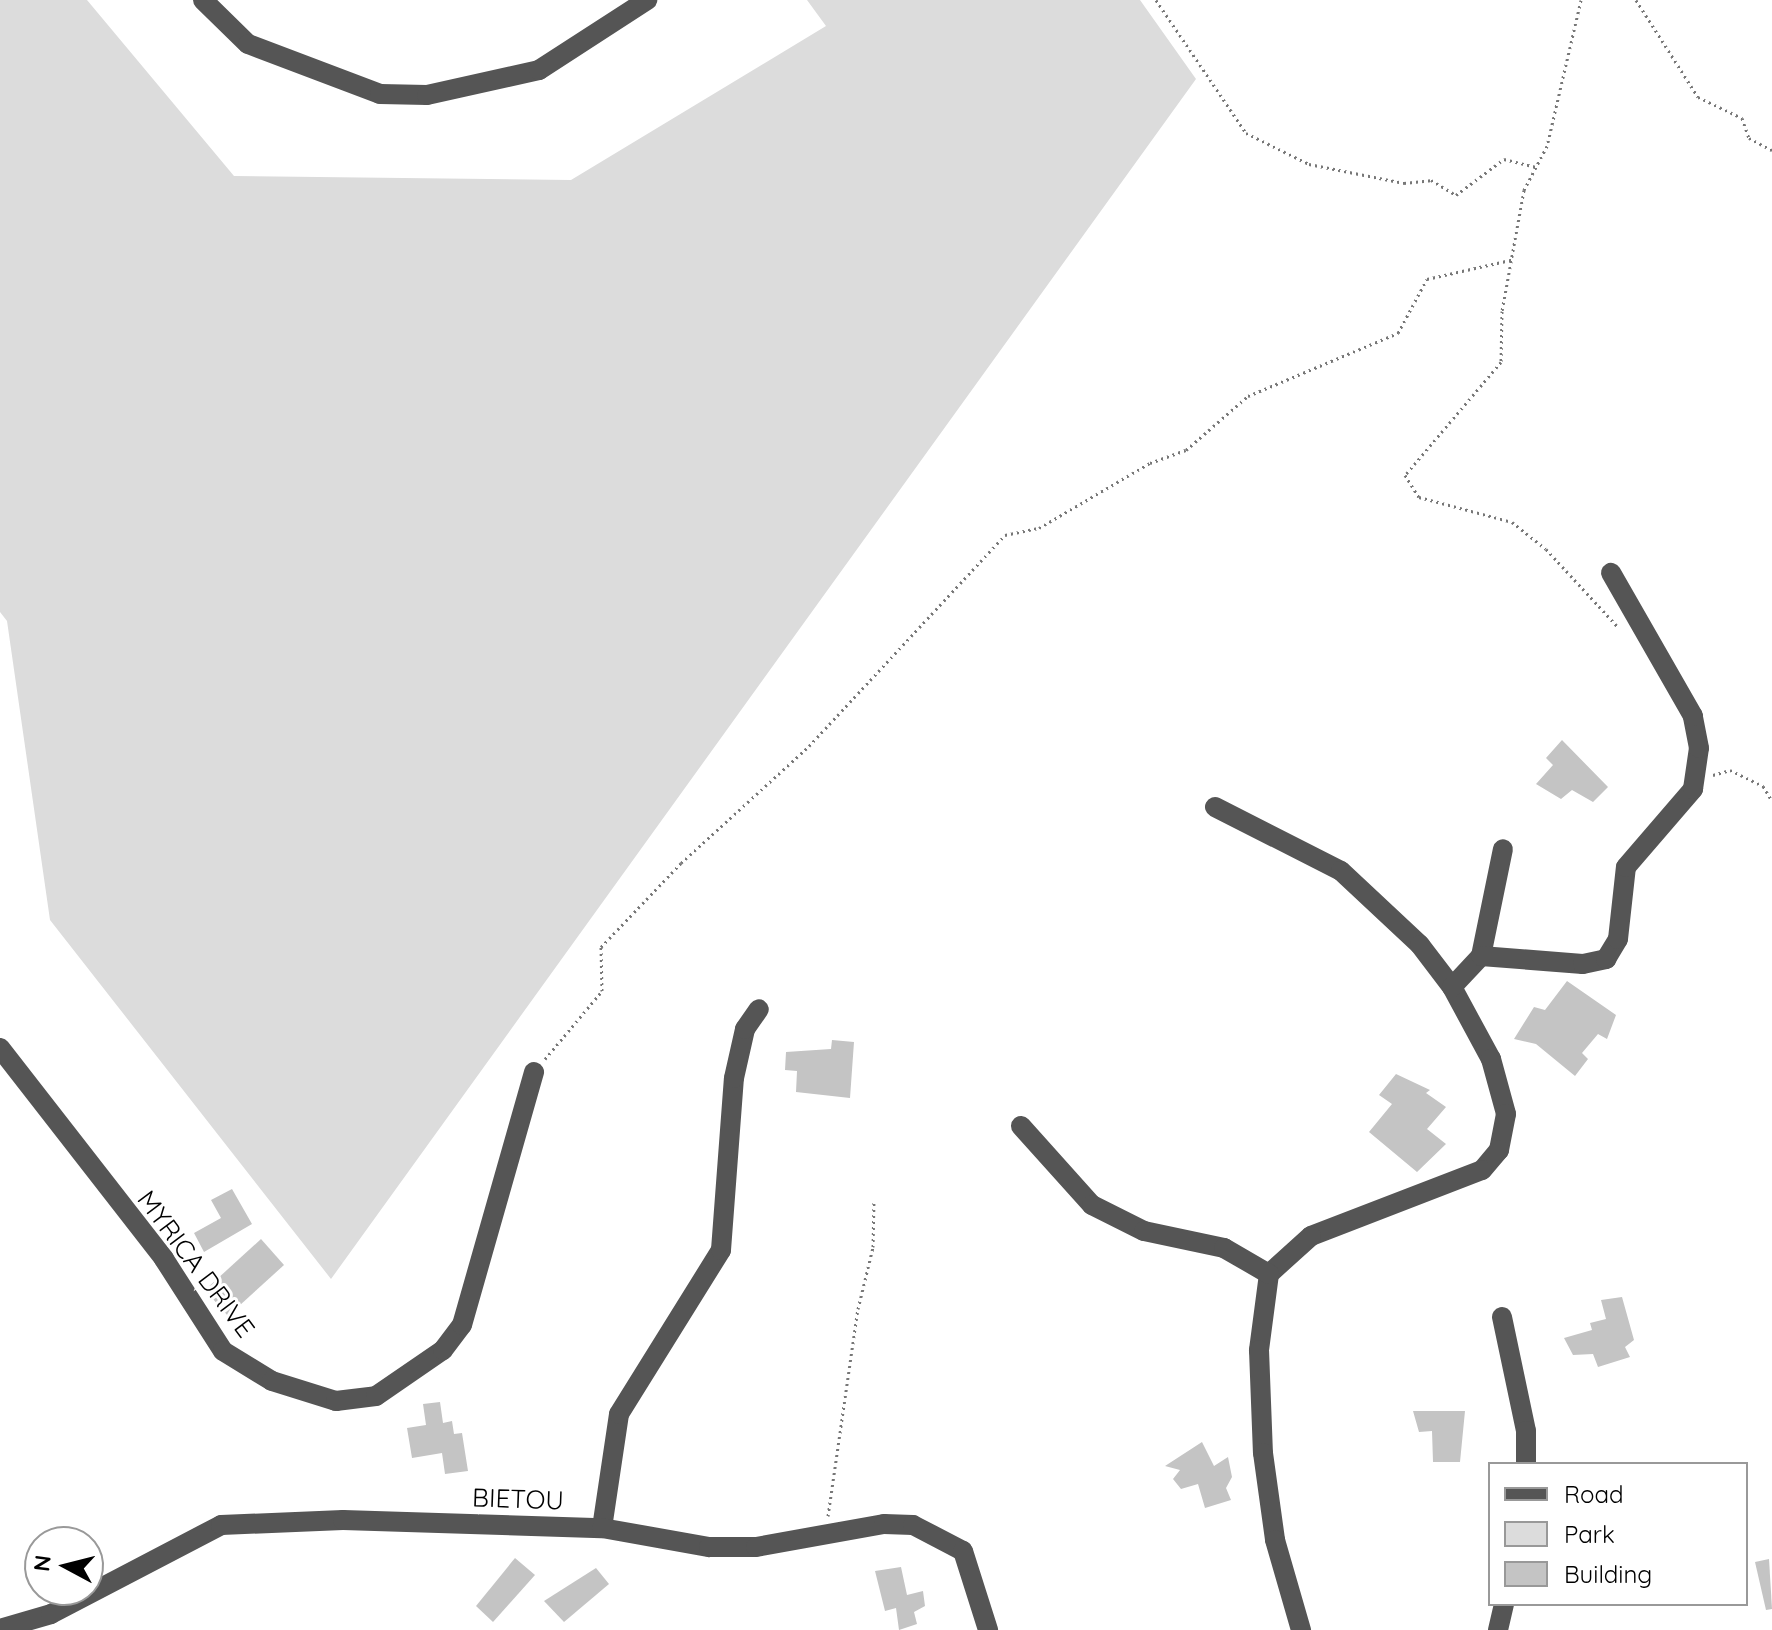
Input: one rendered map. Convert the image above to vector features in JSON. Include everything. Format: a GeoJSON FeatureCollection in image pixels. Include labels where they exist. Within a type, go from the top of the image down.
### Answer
{"type":"FeatureCollection","features":[{"type":"Feature","properties":{"kind":"street"},"geometry":{"type":"LineString","coordinates":[[203,0],[248,44],[380,94],[427,95],[539,70],[647,0]]}},
{"type":"Feature","properties":{"kind":"street"},"geometry":{"type":"LineString","coordinates":[[1481,956],[1583,964],[1606,959],[1618,939],[1626,867],[1695,782],[1699,748],[1693,716],[1611,573]]}},
{"type":"Feature","properties":{"kind":"street"},"geometry":{"type":"LineString","coordinates":[[1215,807],[1341,871],[1420,945],[1452,987],[1504,1093],[1499,1150],[1460,1181],[1311,1236],[1280,1257],[1269,1274],[1259,1350],[1263,1453],[1275,1540],[1301,1630]]}},
{"type":"Feature","properties":{"kind":"street"},"geometry":{"type":"LineString","coordinates":[[1452,987],[1481,956],[1503,849]]}},
{"type":"Feature","properties":{"kind":"street"},"geometry":{"type":"LineString","coordinates":[[602,1528],[624,1401],[721,1250],[734,1078],[740,1042],[759,1009]]}},
{"type":"Feature","properties":{"kind":"street","name":"MYRICA DRIVE"},"geometry":{"type":"LineString","coordinates":[[0,1048],[164,1259],[223,1351],[272,1381],[336,1401],[376,1396],[443,1350],[462,1325],[534,1072]]}},
{"type":"Feature","properties":{"kind":"street"},"geometry":{"type":"LineString","coordinates":[[1021,1126],[1092,1205],[1144,1231],[1224,1248],[1269,1274]]}},
{"type":"Feature","properties":{"kind":"street"},"geometry":{"type":"LineString","coordinates":[[1502,1317],[1526,1431],[1526,1462]]}},
{"type":"Feature","properties":{"kind":"street","name":"BIETOU"},"geometry":{"type":"LineString","coordinates":[[0,1629],[51,1614],[221,1525],[343,1520],[602,1528],[709,1547],[756,1547],[884,1524],[944,1536],[972,1570],[988,1630]]}},
{"type":"Feature","properties":{"kind":"street"},"geometry":{"type":"LineString","coordinates":[[1498,1630],[1504,1606]]}},
{"type":"Feature","properties":{"kind":"path"},"geometry":{"type":"LineString","coordinates":[[1156,0],[1246,133],[1309,164],[1404,183],[1431,180],[1456,195],[1504,159],[1536,167]]}},
{"type":"Feature","properties":{"kind":"path"},"geometry":{"type":"LineString","coordinates":[[1581,0],[1547,146],[1524,190],[1515,259],[1502,311],[1501,362],[1405,475],[1419,497],[1512,522],[1546,549],[1627,637]]}},
{"type":"Feature","properties":{"kind":"path"},"geometry":{"type":"LineString","coordinates":[[1636,0],[1698,97],[1742,118],[1749,138],[1772,150]]}},
{"type":"Feature","properties":{"kind":"path"},"geometry":{"type":"LineString","coordinates":[[534,1072],[602,991],[601,947],[681,863],[809,746],[1005,535],[1039,528],[1150,463],[1186,450],[1248,396],[1398,333],[1427,279],[1515,259]]}},
{"type":"Feature","properties":{"kind":"path"},"geometry":{"type":"LineString","coordinates":[[1695,782],[1730,770],[1763,786],[1772,801]]}},
{"type":"Feature","properties":{"kind":"path"},"geometry":{"type":"LineString","coordinates":[[826,1534],[858,1309],[873,1247],[874,1200]]}},
{"type":"Feature","properties":{"kind":"green space"},"geometry":{"type":"Polygon","coordinates":[[[0,0],[87,0],[234,176],[571,180],[826,26],[807,0],[1140,0],[1196,79],[331,1279],[50,920],[7,621],[0,612],[0,0]]]}},
{"type":"Feature","properties":{"kind":"building"},"geometry":{"type":"Polygon","coordinates":[[[1562,740],[1608,787],[1593,802],[1572,790],[1561,799],[1536,784],[1553,765],[1546,758],[1562,740]]]}},
{"type":"Feature","properties":{"kind":"building"},"geometry":{"type":"Polygon","coordinates":[[[1567,981],[1616,1015],[1607,1039],[1598,1034],[1582,1053],[1588,1059],[1575,1076],[1536,1044],[1514,1039],[1534,1007],[1545,1010],[1567,981]]]}},
{"type":"Feature","properties":{"kind":"building"},"geometry":{"type":"Polygon","coordinates":[[[832,1040],[854,1042],[850,1098],[796,1092],[797,1071],[785,1070],[786,1052],[831,1049],[832,1040]]]}},
{"type":"Feature","properties":{"kind":"building"},"geometry":{"type":"Polygon","coordinates":[[[1396,1074],[1430,1090],[1426,1093],[1446,1107],[1427,1129],[1446,1144],[1417,1172],[1369,1132],[1392,1104],[1379,1095],[1396,1074]]]}},
{"type":"Feature","properties":{"kind":"building"},"geometry":{"type":"Polygon","coordinates":[[[232,1189],[252,1224],[204,1252],[194,1233],[221,1218],[211,1200],[232,1189]]]}},
{"type":"Feature","properties":{"kind":"building"},"geometry":{"type":"Polygon","coordinates":[[[261,1239],[284,1265],[228,1316],[205,1290],[261,1239]]]}},
{"type":"Feature","properties":{"kind":"building"},"geometry":{"type":"Polygon","coordinates":[[[1622,1297],[1634,1340],[1625,1347],[1630,1357],[1598,1367],[1593,1354],[1573,1355],[1564,1338],[1592,1330],[1590,1323],[1606,1319],[1601,1300],[1622,1297]]]}},
{"type":"Feature","properties":{"kind":"building"},"geometry":{"type":"Polygon","coordinates":[[[440,1402],[443,1423],[452,1421],[454,1434],[462,1433],[468,1471],[445,1474],[442,1453],[412,1458],[407,1428],[426,1425],[423,1404],[440,1402]]]}},
{"type":"Feature","properties":{"kind":"building"},"geometry":{"type":"Polygon","coordinates":[[[1413,1411],[1465,1411],[1460,1462],[1433,1462],[1432,1431],[1419,1432],[1413,1411]]]}},
{"type":"Feature","properties":{"kind":"building"},"geometry":{"type":"Polygon","coordinates":[[[1202,1442],[1214,1466],[1228,1457],[1232,1477],[1226,1488],[1231,1500],[1205,1508],[1198,1484],[1181,1489],[1173,1479],[1180,1470],[1165,1466],[1202,1442]]]}},
{"type":"Feature","properties":{"kind":"building"},"geometry":{"type":"Polygon","coordinates":[[[515,1558],[535,1575],[493,1622],[476,1606],[515,1558]]]}},
{"type":"Feature","properties":{"kind":"building"},"geometry":{"type":"Polygon","coordinates":[[[1769,1559],[1772,1609],[1766,1610],[1755,1562],[1769,1559]]]}},
{"type":"Feature","properties":{"kind":"building"},"geometry":{"type":"Polygon","coordinates":[[[901,1567],[907,1595],[923,1591],[925,1606],[914,1612],[917,1624],[899,1630],[896,1608],[885,1611],[875,1571],[901,1567]]]}},
{"type":"Feature","properties":{"kind":"building"},"geometry":{"type":"Polygon","coordinates":[[[596,1568],[609,1584],[564,1622],[544,1601],[596,1568]]]}}]}
